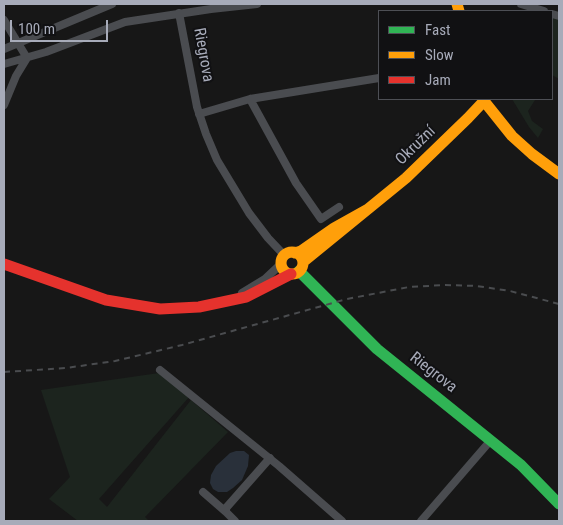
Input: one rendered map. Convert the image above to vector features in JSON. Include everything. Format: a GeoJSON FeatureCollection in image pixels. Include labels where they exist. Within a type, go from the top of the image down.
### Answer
{"type":"FeatureCollection","features":[{"type":"Feature","properties":{"kind":"main road"},"geometry":{"type":"LineString","coordinates":[[483,100],[512,136],[559,174]]}},
{"type":"Feature","properties":{"kind":"main road","name":"Okružní"},"geometry":{"type":"LineString","coordinates":[[4,264],[106,300],[134,306],[185,309],[254,294],[298,269],[311,254],[406,178],[483,100]]}},
{"type":"Feature","properties":{"kind":"main road","name":"Okružní"},"geometry":{"type":"LineString","coordinates":[[287,257],[301,252],[334,228],[368,209]]}},
{"type":"Feature","properties":{"kind":"main road"},"geometry":{"type":"LineString","coordinates":[[321,294],[312,275],[312,264],[320,251],[341,231]]}},
{"type":"Feature","properties":{"kind":"main road"},"geometry":{"type":"LineString","coordinates":[[287,257],[301,257],[298,269],[284,270],[287,257]]}},
{"type":"Feature","properties":{"kind":"main road","name":"Riegrova"},"geometry":{"type":"LineString","coordinates":[[298,269],[377,349],[491,440],[557,496]]}},
{"type":"Feature","properties":{"kind":"street"},"geometry":{"type":"LineString","coordinates":[[4,49],[98,6],[112,4]]}},
{"type":"Feature","properties":{"kind":"street"},"geometry":{"type":"LineString","coordinates":[[4,64],[27,58],[125,22],[211,6],[257,4]]}},
{"type":"Feature","properties":{"kind":"street"},"geometry":{"type":"LineString","coordinates":[[521,4],[541,10]]}},
{"type":"Feature","properties":{"kind":"street","name":"Riegrova"},"geometry":{"type":"LineString","coordinates":[[179,13],[199,114],[217,160],[254,219],[287,257]]}},
{"type":"Feature","properties":{"kind":"street"},"geometry":{"type":"LineString","coordinates":[[4,20],[27,58]]}},
{"type":"Feature","properties":{"kind":"street"},"geometry":{"type":"LineString","coordinates":[[4,105],[16,76],[27,58]]}},
{"type":"Feature","properties":{"kind":"street"},"geometry":{"type":"LineString","coordinates":[[199,114],[250,99],[378,78]]}},
{"type":"Feature","properties":{"kind":"street"},"geometry":{"type":"LineString","coordinates":[[250,99],[296,183],[321,219],[339,207]]}},
{"type":"Feature","properties":{"kind":"street"},"geometry":{"type":"LineString","coordinates":[[226,301],[261,282],[272,274],[287,257]]}},
{"type":"Feature","properties":{"kind":"street"},"geometry":{"type":"LineString","coordinates":[[160,370],[270,458],[342,521]]}},
{"type":"Feature","properties":{"kind":"street"},"geometry":{"type":"LineString","coordinates":[[421,521],[491,440]]}},
{"type":"Feature","properties":{"kind":"street"},"geometry":{"type":"LineString","coordinates":[[226,512],[226,508],[232,500],[270,458]]}},
{"type":"Feature","properties":{"kind":"street"},"geometry":{"type":"LineString","coordinates":[[202,492],[236,521]]}},
{"type":"Feature","properties":{"kind":"shaded area"},"geometry":{"type":"Polygon","coordinates":[[[553,17],[559,19],[559,79],[553,76],[553,17]]]}},
{"type":"Feature","properties":{"kind":"shaded area"},"geometry":{"type":"Polygon","coordinates":[[[513,100],[535,100],[528,111],[532,121],[543,129],[538,138],[513,100]]]}},
{"type":"Feature","properties":{"kind":"shaded area"},"geometry":{"type":"Polygon","coordinates":[[[159,373],[190,396],[99,499],[107,507],[191,400],[228,432],[145,517],[149,521],[78,521],[49,499],[70,477],[41,390],[159,373]]]}},
{"type":"Feature","properties":{"kind":"shaded area"},"geometry":{"type":"Polygon","coordinates":[[[244,451],[249,455],[248,466],[242,480],[227,492],[218,492],[213,489],[210,483],[211,475],[216,466],[230,453],[244,451]]]}},
{"type":"Feature","properties":{"kind":"railway"},"geometry":{"type":"LineString","coordinates":[[4,372],[66,368],[115,361],[182,345],[347,299],[409,287],[477,286],[510,291],[559,304]]}},
{"type":"Feature","properties":{"kind":"traffic: fast"},"geometry":{"type":"LineString","coordinates":[[299,271],[377,349],[521,465],[559,504]]}},
{"type":"Feature","properties":{"kind":"traffic: slow"},"geometry":{"type":"LineString","coordinates":[[457,4],[459,10]]}},
{"type":"Feature","properties":{"kind":"traffic: slow"},"geometry":{"type":"LineString","coordinates":[[368,209],[406,178],[468,118],[484,100]]}},
{"type":"Feature","properties":{"kind":"traffic: slow"},"geometry":{"type":"LineString","coordinates":[[484,101],[512,136],[559,174]]}},
{"type":"Feature","properties":{"kind":"traffic: slow"},"geometry":{"type":"LineString","coordinates":[[295,253],[368,209],[303,262]]}},
{"type":"Feature","properties":{"kind":"traffic: slow"},"geometry":{"type":"LineString","coordinates":[[292,252],[302,259],[303,263],[296,273],[292,274],[282,267],[281,263],[288,253],[292,252]]}},
{"type":"Feature","properties":{"kind":"traffic: jam"},"geometry":{"type":"LineString","coordinates":[[4,264],[106,300],[160,309],[199,307],[246,297],[291,274]]}}]}
